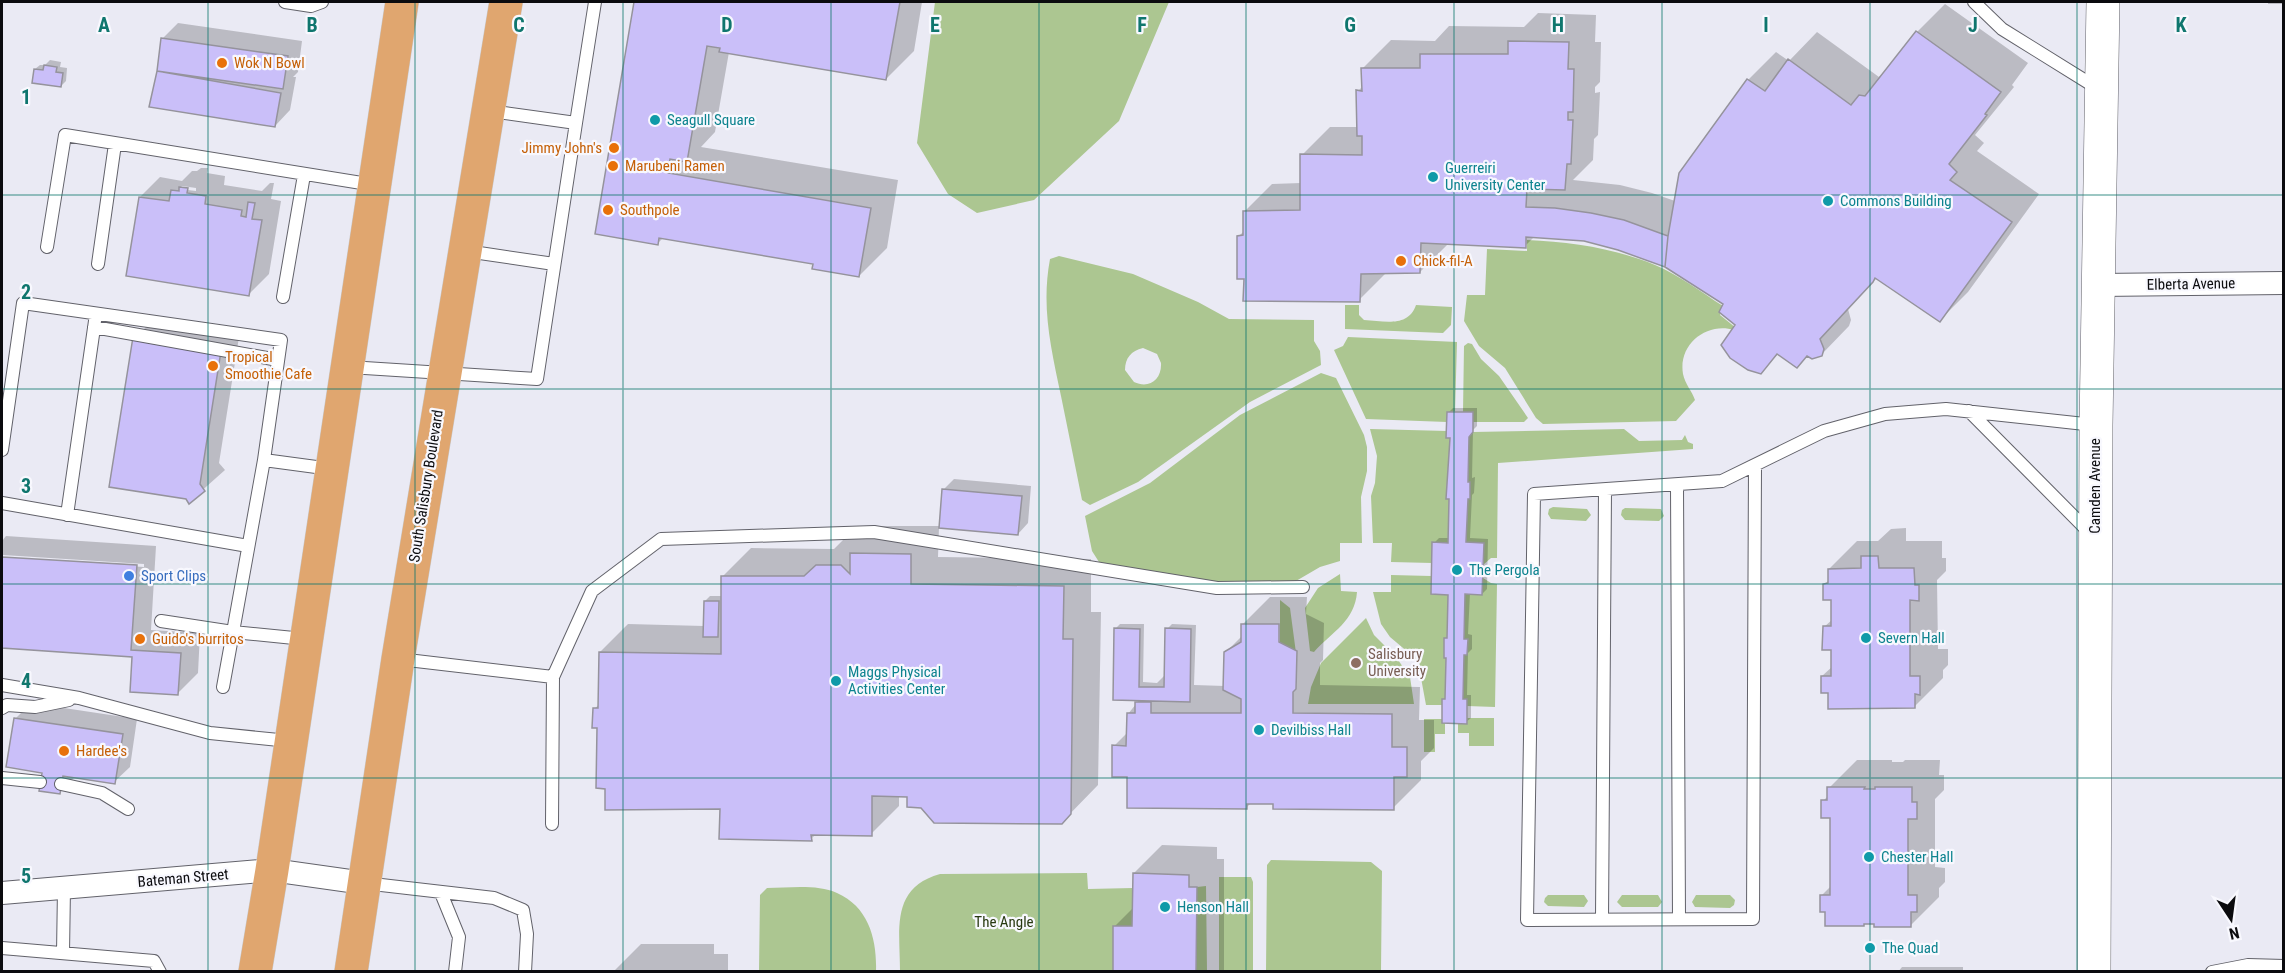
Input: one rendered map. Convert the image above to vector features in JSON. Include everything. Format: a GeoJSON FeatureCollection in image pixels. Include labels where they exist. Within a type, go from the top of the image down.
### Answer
{"type":"FeatureCollection","features":[{"type":"Feature","properties":{"kind":"main road"},"geometry":{"type":"LineString","coordinates":[[255,972],[402,2]]}},
{"type":"Feature","properties":{"kind":"main road","name":"South Salisbury Boulevard"},"geometry":{"type":"LineString","coordinates":[[351,972],[398,659],[506,2]]}},
{"type":"Feature","properties":{"kind":"street","name":"Camden Avenue"},"geometry":{"type":"LineString","coordinates":[[2094,972],[2096,425],[2103,2]]}},
{"type":"Feature","properties":{"kind":"street","name":"Elberta Avenue"},"geometry":{"type":"LineString","coordinates":[[2098,285],[2283,283]]}},
{"type":"Feature","properties":{"kind":"street","name":"Bateman Street"},"geometry":{"type":"LineString","coordinates":[[2,893],[272,870],[364,883]]}},
{"type":"Feature","properties":{"kind":"lane"},"geometry":{"type":"LineString","coordinates":[[285,2],[312,6],[322,2]]}},
{"type":"Feature","properties":{"kind":"lane"},"geometry":{"type":"LineString","coordinates":[[348,367],[537,379],[596,2]]}},
{"type":"Feature","properties":{"kind":"lane"},"geometry":{"type":"LineString","coordinates":[[1974,2],[2002,29],[2101,91]]}},
{"type":"Feature","properties":{"kind":"lane"},"geometry":{"type":"LineString","coordinates":[[489,111],[576,123]]}},
{"type":"Feature","properties":{"kind":"lane"},"geometry":{"type":"LineString","coordinates":[[47,247],[65,135],[375,185]]}},
{"type":"Feature","properties":{"kind":"lane"},"geometry":{"type":"LineString","coordinates":[[98,264],[115,144]]}},
{"type":"Feature","properties":{"kind":"lane"},"geometry":{"type":"LineString","coordinates":[[283,297],[304,175]]}},
{"type":"Feature","properties":{"kind":"lane"},"geometry":{"type":"LineString","coordinates":[[466,251],[554,264]]}},
{"type":"Feature","properties":{"kind":"lane"},"geometry":{"type":"LineString","coordinates":[[2,450],[23,303],[278,360]]}},
{"type":"Feature","properties":{"kind":"lane"},"geometry":{"type":"LineString","coordinates":[[95,320],[281,339],[264,460],[223,687]]}},
{"type":"Feature","properties":{"kind":"lane"},"geometry":{"type":"LineString","coordinates":[[67,514],[95,320]]}},
{"type":"Feature","properties":{"kind":"lane"},"geometry":{"type":"LineString","coordinates":[[1755,466],[1753,919],[1527,920],[1534,494],[1722,481],[1824,431],[1885,414],[1946,409],[2096,425]]}},
{"type":"Feature","properties":{"kind":"lane"},"geometry":{"type":"LineString","coordinates":[[1970,411],[2095,537]]}},
{"type":"Feature","properties":{"kind":"lane"},"geometry":{"type":"LineString","coordinates":[[264,460],[332,469]]}},
{"type":"Feature","properties":{"kind":"lane"},"geometry":{"type":"LineString","coordinates":[[1677,485],[1679,919]]}},
{"type":"Feature","properties":{"kind":"lane"},"geometry":{"type":"LineString","coordinates":[[1602,919],[1605,490]]}},
{"type":"Feature","properties":{"kind":"lane"},"geometry":{"type":"LineString","coordinates":[[2,503],[248,546]]}},
{"type":"Feature","properties":{"kind":"lane"},"geometry":{"type":"LineString","coordinates":[[552,824],[553,677],[592,591],[661,539],[874,532],[1217,588],[1302,587]]}},
{"type":"Feature","properties":{"kind":"lane"},"geometry":{"type":"LineString","coordinates":[[161,621],[233,632],[305,639]]}},
{"type":"Feature","properties":{"kind":"lane"},"geometry":{"type":"LineString","coordinates":[[398,659],[553,677]]}},
{"type":"Feature","properties":{"kind":"lane"},"geometry":{"type":"LineString","coordinates":[[2,685],[79,699],[210,733],[290,741]]}},
{"type":"Feature","properties":{"kind":"lane"},"geometry":{"type":"LineString","coordinates":[[2,708],[7,705],[35,707],[79,699]]}},
{"type":"Feature","properties":{"kind":"lane"},"geometry":{"type":"LineString","coordinates":[[2,778],[40,782]]}},
{"type":"Feature","properties":{"kind":"lane"},"geometry":{"type":"LineString","coordinates":[[61,784],[102,793],[128,809]]}},
{"type":"Feature","properties":{"kind":"lane"},"geometry":{"type":"LineString","coordinates":[[364,883],[494,898],[522,910],[527,934],[525,972]]}},
{"type":"Feature","properties":{"kind":"lane"},"geometry":{"type":"LineString","coordinates":[[63,953],[64,888]]}},
{"type":"Feature","properties":{"kind":"lane"},"geometry":{"type":"LineString","coordinates":[[441,893],[459,938],[455,972]]}},
{"type":"Feature","properties":{"kind":"lane"},"geometry":{"type":"LineString","coordinates":[[2,948],[154,961],[160,972]]}},
{"type":"Feature","properties":{"kind":"lane"},"geometry":{"type":"LineString","coordinates":[[2212,972],[2248,965],[2283,966]]}},
{"type":"Feature","properties":{"kind":"green space"},"geometry":{"type":"Polygon","coordinates":[[[935,2],[1169,2],[1119,121],[1034,200],[977,213],[948,194],[917,143],[935,2]]]}},
{"type":"Feature","properties":{"kind":"green space"},"geometry":{"type":"Polygon","coordinates":[[[1527,240],[1592,247],[1640,259],[1673,274],[1723,306],[1720,315],[1736,328],[1734,330],[1714,329],[1705,332],[1690,345],[1685,353],[1683,374],[1695,400],[1676,421],[1543,424],[1536,418],[1505,368],[1479,346],[1464,321],[1467,295],[1485,295],[1487,249],[1527,251],[1527,240]]]}},
{"type":"Feature","properties":{"kind":"green space"},"geometry":{"type":"Polygon","coordinates":[[[1059,256],[1133,274],[1198,302],[1229,319],[1314,320],[1314,341],[1320,351],[1321,365],[1250,402],[1138,482],[1090,505],[1082,500],[1051,344],[1047,311],[1047,277],[1050,259],[1059,256]],[[1143,348],[1130,356],[1125,370],[1134,382],[1149,384],[1154,382],[1161,369],[1157,354],[1143,348]]]}},
{"type":"Feature","properties":{"kind":"green space"},"geometry":{"type":"Polygon","coordinates":[[[1345,305],[1359,305],[1359,315],[1364,320],[1387,322],[1407,317],[1416,305],[1452,307],[1451,325],[1443,333],[1345,329],[1345,305]]]}},
{"type":"Feature","properties":{"kind":"green space"},"geometry":{"type":"Polygon","coordinates":[[[1348,337],[1457,342],[1455,412],[1447,422],[1366,419],[1334,350],[1343,346],[1348,337]]]}},
{"type":"Feature","properties":{"kind":"green space"},"geometry":{"type":"Polygon","coordinates":[[[1468,343],[1472,344],[1481,359],[1499,376],[1528,418],[1524,422],[1473,422],[1463,412],[1464,346],[1468,343]]]}},
{"type":"Feature","properties":{"kind":"green space"},"geometry":{"type":"Polygon","coordinates":[[[1321,373],[1336,378],[1364,435],[1367,447],[1367,471],[1361,497],[1362,543],[1340,543],[1340,561],[1320,567],[1296,581],[1242,585],[1161,578],[1099,562],[1092,551],[1085,516],[1150,483],[1240,415],[1321,373]]]}},
{"type":"Feature","properties":{"kind":"green space"},"geometry":{"type":"Polygon","coordinates":[[[1370,429],[1447,431],[1450,438],[1446,499],[1449,499],[1448,543],[1432,542],[1432,563],[1391,562],[1392,543],[1373,543],[1371,496],[1375,483],[1377,456],[1370,429]]]}},
{"type":"Feature","properties":{"kind":"green space"},"geometry":{"type":"Polygon","coordinates":[[[1624,429],[1639,441],[1682,440],[1685,435],[1688,442],[1693,444],[1693,449],[1498,463],[1497,558],[1491,558],[1483,565],[1466,542],[1468,499],[1470,498],[1469,437],[1473,432],[1624,429]]]}},
{"type":"Feature","properties":{"kind":"green space"},"geometry":{"type":"Polygon","coordinates":[[[1553,507],[1587,509],[1591,515],[1586,521],[1551,519],[1548,514],[1549,509],[1553,507]]]}},
{"type":"Feature","properties":{"kind":"green space"},"geometry":{"type":"Polygon","coordinates":[[[1625,508],[1661,509],[1664,516],[1659,521],[1625,520],[1621,515],[1625,508]]]}},
{"type":"Feature","properties":{"kind":"green space"},"geometry":{"type":"Polygon","coordinates":[[[1340,574],[1341,591],[1357,592],[1352,611],[1342,625],[1314,652],[1310,651],[1305,608],[1318,588],[1340,574]]]}},
{"type":"Feature","properties":{"kind":"green space"},"geometry":{"type":"Polygon","coordinates":[[[1391,575],[1431,576],[1431,594],[1448,595],[1447,638],[1444,638],[1445,699],[1442,705],[1426,705],[1419,667],[1409,653],[1390,637],[1381,624],[1373,592],[1391,592],[1391,575]]]}},
{"type":"Feature","properties":{"kind":"green space"},"geometry":{"type":"Polygon","coordinates":[[[1483,578],[1497,584],[1495,707],[1467,706],[1467,700],[1463,699],[1464,655],[1467,655],[1468,639],[1464,639],[1465,594],[1482,595],[1483,578]]]}},
{"type":"Feature","properties":{"kind":"green space"},"geometry":{"type":"Polygon","coordinates":[[[1280,600],[1290,608],[1296,653],[1280,645],[1280,600]]]}},
{"type":"Feature","properties":{"kind":"green space"},"geometry":{"type":"Polygon","coordinates":[[[1366,618],[1374,635],[1396,657],[1410,677],[1414,704],[1308,704],[1311,687],[1321,663],[1366,618]]]}},
{"type":"Feature","properties":{"kind":"green space"},"geometry":{"type":"Polygon","coordinates":[[[1467,718],[1494,718],[1494,746],[1469,746],[1469,733],[1458,733],[1458,724],[1467,724],[1467,718]]]}},
{"type":"Feature","properties":{"kind":"green space"},"geometry":{"type":"Polygon","coordinates":[[[1424,719],[1442,719],[1442,723],[1445,723],[1445,734],[1435,734],[1435,752],[1424,752],[1424,719]]]}},
{"type":"Feature","properties":{"kind":"green space"},"geometry":{"type":"Polygon","coordinates":[[[1271,860],[1371,862],[1382,871],[1381,971],[1266,971],[1267,865],[1271,860]]]}},
{"type":"Feature","properties":{"kind":"green space","name":"The Angle"},"geometry":{"type":"Polygon","coordinates":[[[1087,873],[1088,889],[1133,888],[1132,926],[1113,926],[1113,971],[900,971],[901,912],[905,900],[913,889],[924,881],[940,874],[1087,873]]]}},
{"type":"Feature","properties":{"kind":"green space"},"geometry":{"type":"Polygon","coordinates":[[[1219,877],[1251,877],[1253,882],[1253,971],[1219,971],[1219,877]]]}},
{"type":"Feature","properties":{"kind":"green space"},"geometry":{"type":"Polygon","coordinates":[[[1206,886],[1207,971],[1196,972],[1197,887],[1206,886]]]}},
{"type":"Feature","properties":{"kind":"green space"},"geometry":{"type":"Polygon","coordinates":[[[767,888],[821,888],[848,899],[864,916],[873,936],[876,971],[759,971],[760,895],[767,888]]]}},
{"type":"Feature","properties":{"kind":"green space"},"geometry":{"type":"Polygon","coordinates":[[[1548,895],[1584,895],[1588,901],[1584,907],[1548,906],[1544,902],[1548,895]]]}},
{"type":"Feature","properties":{"kind":"green space"},"geometry":{"type":"Polygon","coordinates":[[[1622,895],[1658,895],[1662,902],[1658,907],[1622,907],[1617,902],[1622,895]]]}},
{"type":"Feature","properties":{"kind":"green space"},"geometry":{"type":"Polygon","coordinates":[[[1696,895],[1730,895],[1735,900],[1734,905],[1730,908],[1695,907],[1692,902],[1696,895]]]}},
{"type":"Feature","properties":{"kind":"building","name":"Seagull Square"},"geometry":{"type":"Polygon","coordinates":[[[634,2],[900,2],[886,80],[719,52],[720,48],[707,46],[687,162],[670,159],[668,173],[871,208],[859,277],[812,269],[813,264],[659,238],[658,245],[595,234],[634,2]]]}},
{"type":"Feature","properties":{"kind":"building","name":"Commons Building"},"geometry":{"type":"Polygon","coordinates":[[[1916,31],[2001,92],[1985,114],[1987,115],[1949,164],[1957,172],[1950,180],[2012,222],[1940,322],[1875,278],[1820,339],[1824,349],[1822,356],[1812,359],[1807,356],[1797,368],[1777,354],[1761,374],[1748,370],[1730,358],[1721,345],[1735,325],[1719,312],[1723,304],[1665,267],[1679,173],[1747,79],[1765,91],[1788,59],[1851,105],[1859,95],[1865,96],[1916,31]]]}},
{"type":"Feature","properties":{"kind":"building","name":"Wok N Bowl"},"geometry":{"type":"Polygon","coordinates":[[[161,38],[288,56],[283,89],[157,71],[161,38]]]}},
{"type":"Feature","properties":{"kind":"building","name":"Guerreiri University Center"},"geometry":{"type":"Polygon","coordinates":[[[1508,41],[1569,42],[1568,69],[1574,69],[1573,112],[1568,112],[1568,120],[1573,120],[1571,164],[1567,164],[1565,190],[1527,189],[1526,207],[1591,213],[1624,220],[1668,236],[1665,267],[1618,250],[1584,241],[1526,237],[1526,248],[1421,243],[1420,273],[1361,274],[1360,302],[1243,301],[1244,279],[1237,279],[1237,236],[1243,235],[1243,211],[1300,210],[1300,154],[1362,155],[1362,136],[1357,136],[1356,90],[1362,91],[1361,68],[1420,68],[1420,54],[1508,54],[1508,41]]]}},
{"type":"Feature","properties":{"kind":"building"},"geometry":{"type":"Polygon","coordinates":[[[44,65],[57,67],[56,72],[63,73],[61,87],[32,83],[34,69],[43,70],[44,65]]]}},
{"type":"Feature","properties":{"kind":"building"},"geometry":{"type":"Polygon","coordinates":[[[157,71],[281,93],[275,127],[149,107],[157,71]]]}},
{"type":"Feature","properties":{"kind":"building"},"geometry":{"type":"Polygon","coordinates":[[[179,187],[188,188],[187,193],[206,196],[205,204],[242,210],[241,216],[246,217],[248,202],[255,203],[252,219],[262,220],[249,296],[126,276],[139,197],[169,201],[171,190],[179,191],[179,187]]]}},
{"type":"Feature","properties":{"kind":"building"},"geometry":{"type":"Polygon","coordinates":[[[133,337],[221,351],[200,484],[205,491],[189,504],[186,499],[109,487],[133,337]]]}},
{"type":"Feature","properties":{"kind":"building","name":"The Pergola"},"geometry":{"type":"Polygon","coordinates":[[[1447,412],[1473,412],[1473,432],[1469,437],[1470,499],[1468,499],[1466,542],[1484,543],[1482,595],[1465,594],[1464,639],[1468,639],[1467,655],[1464,655],[1463,699],[1467,699],[1467,724],[1442,723],[1446,658],[1444,658],[1444,638],[1447,638],[1448,595],[1431,594],[1432,542],[1448,543],[1449,499],[1446,499],[1450,438],[1446,438],[1447,412]]]}},
{"type":"Feature","properties":{"kind":"building"},"geometry":{"type":"Polygon","coordinates":[[[942,489],[1022,496],[1018,535],[939,528],[942,489]]]}},
{"type":"Feature","properties":{"kind":"building","name":"Maggs Physical Activities Center"},"geometry":{"type":"Polygon","coordinates":[[[850,553],[911,554],[911,584],[1064,586],[1063,639],[1073,639],[1071,814],[1062,824],[934,823],[921,808],[907,807],[907,797],[872,796],[872,836],[811,835],[812,841],[719,839],[720,809],[605,810],[605,789],[596,788],[597,728],[592,728],[593,708],[598,708],[599,652],[721,654],[721,576],[804,576],[816,565],[841,565],[850,574],[850,553]]]}},
{"type":"Feature","properties":{"kind":"building","name":"Severn Hall"},"geometry":{"type":"Polygon","coordinates":[[[1861,556],[1878,556],[1879,568],[1914,568],[1915,585],[1919,585],[1919,601],[1910,600],[1910,676],[1920,676],[1920,695],[1915,694],[1915,708],[1828,709],[1828,693],[1821,693],[1821,676],[1831,676],[1831,650],[1822,650],[1823,626],[1831,626],[1831,600],[1823,600],[1823,584],[1828,583],[1828,569],[1861,568],[1861,556]]]}},
{"type":"Feature","properties":{"kind":"building"},"geometry":{"type":"Polygon","coordinates":[[[2,557],[137,565],[131,650],[181,653],[178,695],[130,692],[132,657],[2,648],[2,557]]]}},
{"type":"Feature","properties":{"kind":"building"},"geometry":{"type":"Polygon","coordinates":[[[704,601],[719,601],[718,637],[703,637],[704,601]]]}},
{"type":"Feature","properties":{"kind":"building","name":"Devilbiss Hall"},"geometry":{"type":"Polygon","coordinates":[[[1241,624],[1279,624],[1279,642],[1297,651],[1293,713],[1392,714],[1392,747],[1407,747],[1407,777],[1394,777],[1394,810],[1273,809],[1273,804],[1247,804],[1247,809],[1127,808],[1127,777],[1112,777],[1112,745],[1126,746],[1127,713],[1135,713],[1135,702],[1151,702],[1151,713],[1241,713],[1241,699],[1223,690],[1224,652],[1241,642],[1241,624]]]}},
{"type":"Feature","properties":{"kind":"building"},"geometry":{"type":"Polygon","coordinates":[[[1114,628],[1140,629],[1139,687],[1164,687],[1165,628],[1191,629],[1190,702],[1113,700],[1114,628]]]}},
{"type":"Feature","properties":{"kind":"building","name":"Hardee's"},"geometry":{"type":"Polygon","coordinates":[[[14,718],[123,734],[115,784],[63,776],[60,794],[39,791],[42,773],[6,767],[14,718]]]}},
{"type":"Feature","properties":{"kind":"building","name":"Chester Hall"},"geometry":{"type":"Polygon","coordinates":[[[1827,787],[1875,789],[1875,787],[1912,787],[1912,802],[1917,802],[1917,819],[1908,819],[1908,895],[1917,895],[1917,912],[1911,912],[1911,927],[1874,927],[1874,924],[1825,926],[1825,912],[1820,912],[1820,895],[1830,895],[1830,818],[1821,818],[1821,800],[1827,800],[1827,787]]]}},
{"type":"Feature","properties":{"kind":"building","name":"Henson Hall"},"geometry":{"type":"Polygon","coordinates":[[[1133,873],[1189,875],[1189,887],[1197,887],[1196,972],[1113,972],[1113,926],[1132,926],[1133,873]]]}},
{"type":"Feature","properties":{"kind":"place","name":"Wok N Bowl"},"geometry":{"type":"Point","coordinates":[222,63]}},
{"type":"Feature","properties":{"kind":"place","name":"Seagull Square"},"geometry":{"type":"Point","coordinates":[655,120]}},
{"type":"Feature","properties":{"kind":"place","name":"Jimmy John's"},"geometry":{"type":"Point","coordinates":[614,148]}},
{"type":"Feature","properties":{"kind":"place","name":"Marubeni Ramen"},"geometry":{"type":"Point","coordinates":[613,166]}},
{"type":"Feature","properties":{"kind":"place","name":"Guerreiri University Center"},"geometry":{"type":"Point","coordinates":[1433,177]}},
{"type":"Feature","properties":{"kind":"place","name":"Commons Building"},"geometry":{"type":"Point","coordinates":[1828,201]}},
{"type":"Feature","properties":{"kind":"place","name":"Southpole"},"geometry":{"type":"Point","coordinates":[608,210]}},
{"type":"Feature","properties":{"kind":"place","name":"Chick-fil-A"},"geometry":{"type":"Point","coordinates":[1401,261]}},
{"type":"Feature","properties":{"kind":"place","name":"Tropical Smoothie Cafe"},"geometry":{"type":"Point","coordinates":[213,366]}},
{"type":"Feature","properties":{"kind":"place","name":"The Pergola"},"geometry":{"type":"Point","coordinates":[1457,570]}},
{"type":"Feature","properties":{"kind":"place","name":"Sport Clips"},"geometry":{"type":"Point","coordinates":[129,576]}},
{"type":"Feature","properties":{"kind":"place","name":"Severn Hall"},"geometry":{"type":"Point","coordinates":[1866,638]}},
{"type":"Feature","properties":{"kind":"place","name":"Guido's burritos"},"geometry":{"type":"Point","coordinates":[140,639]}},
{"type":"Feature","properties":{"kind":"place","name":"Salisbury University"},"geometry":{"type":"Point","coordinates":[1356,663]}},
{"type":"Feature","properties":{"kind":"place","name":"Maggs Physical Activities Center"},"geometry":{"type":"Point","coordinates":[836,681]}},
{"type":"Feature","properties":{"kind":"place","name":"Devilbiss Hall"},"geometry":{"type":"Point","coordinates":[1259,730]}},
{"type":"Feature","properties":{"kind":"place","name":"Hardee's"},"geometry":{"type":"Point","coordinates":[64,751]}},
{"type":"Feature","properties":{"kind":"place","name":"Chester Hall"},"geometry":{"type":"Point","coordinates":[1869,857]}},
{"type":"Feature","properties":{"kind":"place","name":"Henson Hall"},"geometry":{"type":"Point","coordinates":[1165,907]}},
{"type":"Feature","properties":{"kind":"place","name":"The Quad"},"geometry":{"type":"Point","coordinates":[1870,948]}}]}
